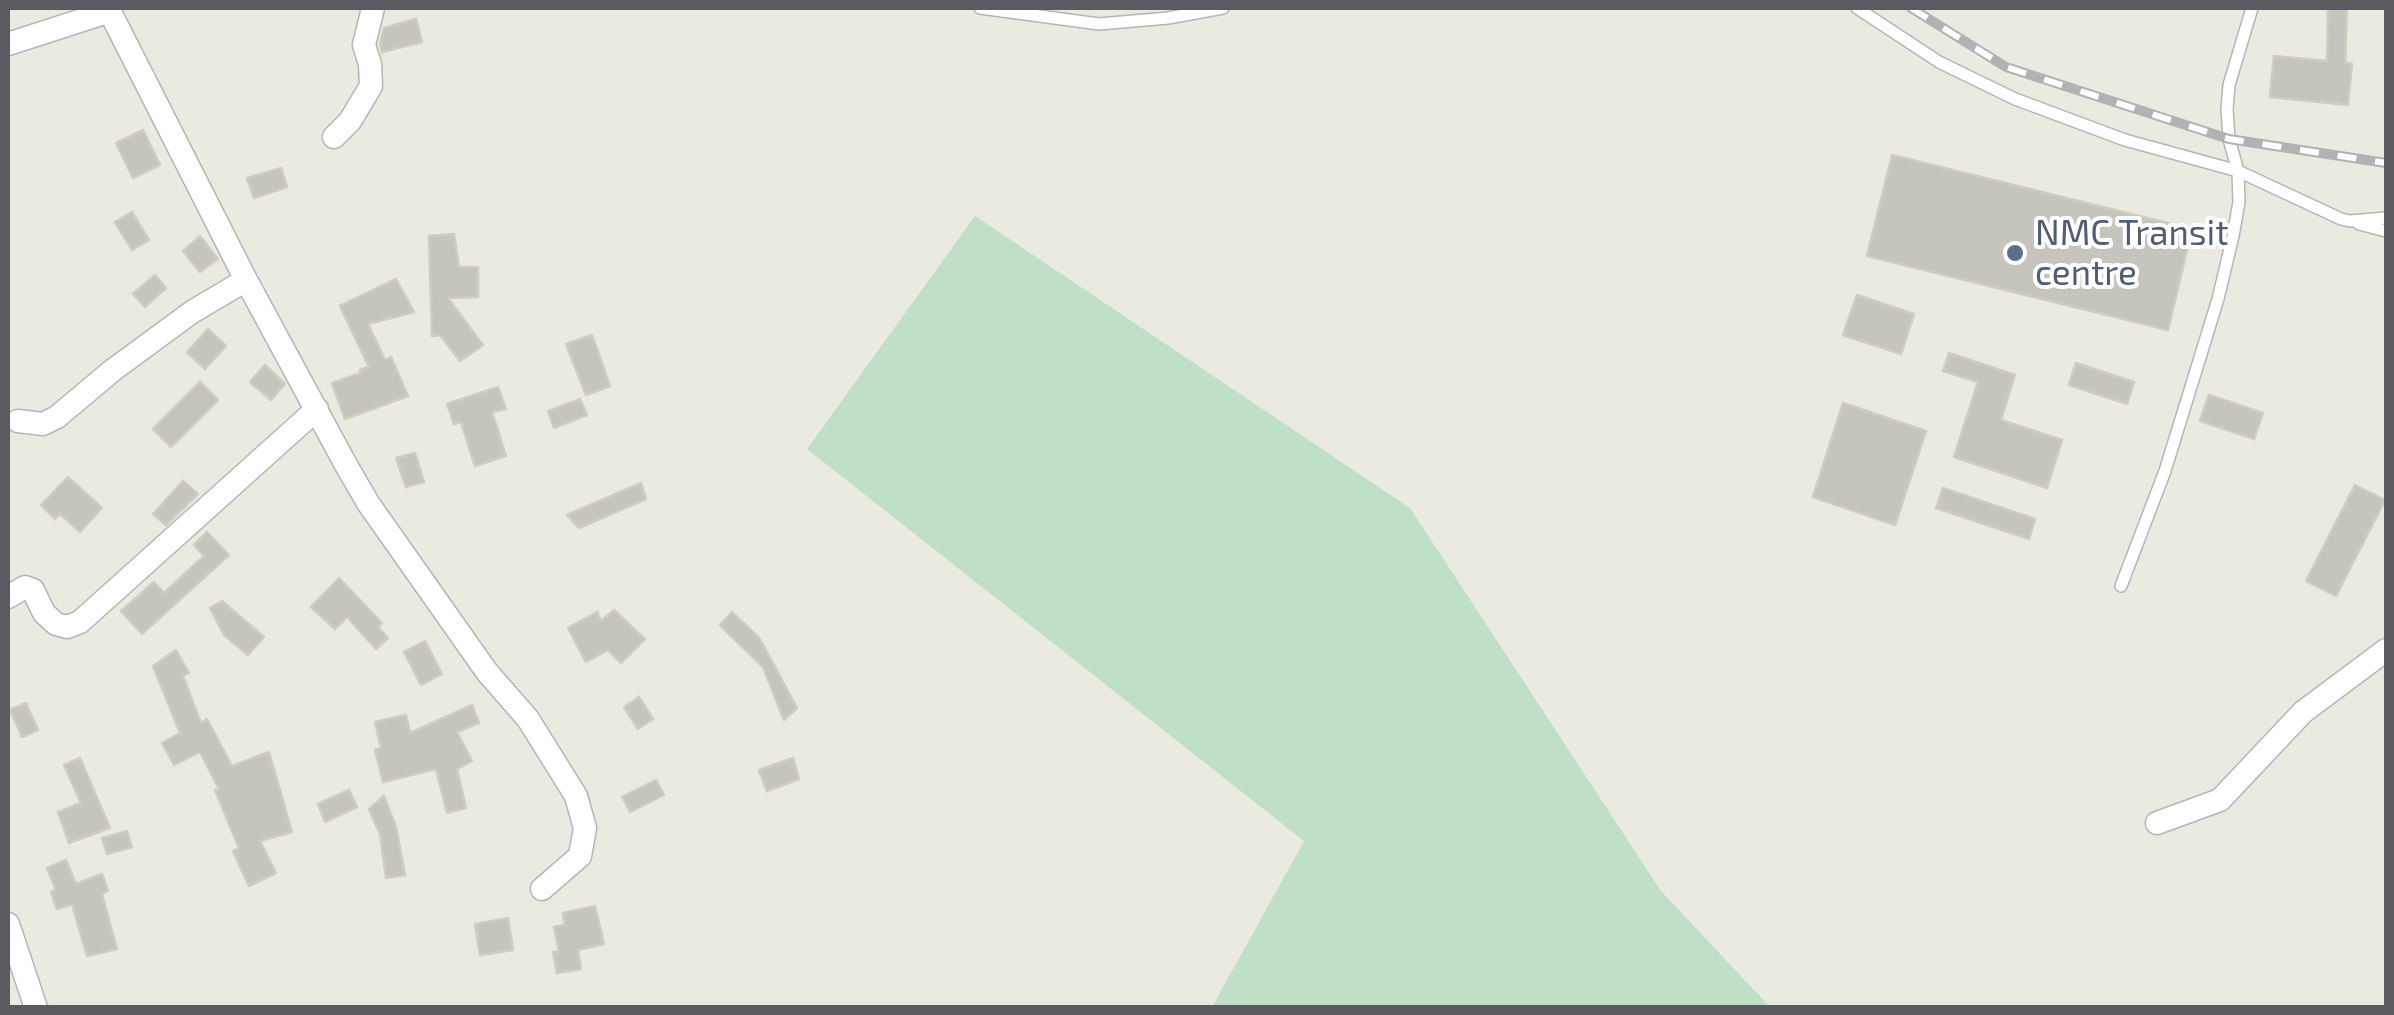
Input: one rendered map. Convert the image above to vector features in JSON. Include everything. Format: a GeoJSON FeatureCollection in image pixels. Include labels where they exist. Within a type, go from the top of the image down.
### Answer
{"type":"FeatureCollection","features":[{"type":"Feature","properties":{"kind":"street"},"geometry":{"type":"LineString","coordinates":[[334,138],[360,107],[370,86],[372,76],[364,45],[373,8]]}},
{"type":"Feature","properties":{"kind":"street"},"geometry":{"type":"LineString","coordinates":[[8,44],[109,9],[246,280],[368,503],[487,672],[528,719],[576,796],[585,828],[580,856],[542,889]]}},
{"type":"Feature","properties":{"kind":"street"},"geometry":{"type":"LineString","coordinates":[[18,422],[43,424],[56,417],[192,312],[246,280]]}},
{"type":"Feature","properties":{"kind":"street"},"geometry":{"type":"LineString","coordinates":[[8,597],[26,587],[33,590],[44,613],[56,624],[67,627],[80,622],[317,409]]}},
{"type":"Feature","properties":{"kind":"street"},"geometry":{"type":"LineString","coordinates":[[2158,823],[2220,800],[2303,712],[2386,650]]}},
{"type":"Feature","properties":{"kind":"street"},"geometry":{"type":"LineString","coordinates":[[8,924],[36,1008]]}},
{"type":"Feature","properties":{"kind":"lane"},"geometry":{"type":"LineString","coordinates":[[980,8],[1100,24],[1223,8]]}},
{"type":"Feature","properties":{"kind":"lane"},"geometry":{"type":"LineString","coordinates":[[1857,8],[1939,62],[2015,99],[2125,140],[2238,172],[2350,222],[2386,231]]}},
{"type":"Feature","properties":{"kind":"lane"},"geometry":{"type":"LineString","coordinates":[[2121,586],[2165,470],[2218,299],[2239,202],[2227,109],[2252,8]]}},
{"type":"Feature","properties":{"kind":"lane"},"geometry":{"type":"LineString","coordinates":[[2350,222],[2386,218]]}},
{"type":"Feature","properties":{"kind":"green space"},"geometry":{"type":"Polygon","coordinates":[[[975,216],[1410,508],[1661,891],[1770,1007],[1212,1007],[1304,841],[807,449],[975,216]]]}},
{"type":"Feature","properties":{"kind":"building"},"geometry":{"type":"Polygon","coordinates":[[[2328,8],[2347,8],[2345,63],[2352,64],[2348,105],[2270,97],[2274,56],[2327,61],[2328,8]]]}},
{"type":"Feature","properties":{"kind":"building"},"geometry":{"type":"Polygon","coordinates":[[[416,19],[422,42],[382,52],[384,28],[416,19]]]}},
{"type":"Feature","properties":{"kind":"building"},"geometry":{"type":"Polygon","coordinates":[[[143,130],[160,165],[133,178],[116,143],[143,130]]]}},
{"type":"Feature","properties":{"kind":"building"},"geometry":{"type":"Polygon","coordinates":[[[1892,155],[2192,229],[2168,330],[1867,256],[1892,155]]]}},
{"type":"Feature","properties":{"kind":"building"},"geometry":{"type":"Polygon","coordinates":[[[281,168],[287,187],[254,198],[247,178],[281,168]]]}},
{"type":"Feature","properties":{"kind":"building"},"geometry":{"type":"Polygon","coordinates":[[[132,212],[149,240],[132,250],[115,222],[132,212]]]}},
{"type":"Feature","properties":{"kind":"building"},"geometry":{"type":"Polygon","coordinates":[[[454,234],[459,267],[478,267],[478,297],[448,298],[483,345],[460,361],[440,335],[432,336],[429,236],[454,234]]]}},
{"type":"Feature","properties":{"kind":"building"},"geometry":{"type":"Polygon","coordinates":[[[200,236],[218,259],[200,272],[183,251],[200,236]]]}},
{"type":"Feature","properties":{"kind":"building"},"geometry":{"type":"Polygon","coordinates":[[[155,275],[166,288],[145,307],[133,294],[155,275]]]}},
{"type":"Feature","properties":{"kind":"building"},"geometry":{"type":"Polygon","coordinates":[[[396,279],[414,312],[368,324],[385,360],[391,357],[408,396],[345,419],[332,383],[369,367],[340,306],[396,279]]]}},
{"type":"Feature","properties":{"kind":"building"},"geometry":{"type":"Polygon","coordinates":[[[1857,295],[1914,314],[1901,354],[1843,335],[1857,295]]]}},
{"type":"Feature","properties":{"kind":"building"},"geometry":{"type":"Polygon","coordinates":[[[208,329],[226,346],[205,369],[187,352],[208,329]]]}},
{"type":"Feature","properties":{"kind":"building"},"geometry":{"type":"Polygon","coordinates":[[[592,335],[610,386],[586,395],[566,344],[592,335]]]}},
{"type":"Feature","properties":{"kind":"building"},"geometry":{"type":"Polygon","coordinates":[[[1949,353],[2015,375],[2001,420],[2062,440],[2047,488],[1954,457],[1978,382],[1943,371],[1949,353]]]}},
{"type":"Feature","properties":{"kind":"building"},"geometry":{"type":"Polygon","coordinates":[[[2076,363],[2134,382],[2127,404],[2069,385],[2076,363]]]}},
{"type":"Feature","properties":{"kind":"building"},"geometry":{"type":"Polygon","coordinates":[[[265,365],[285,384],[271,400],[250,382],[265,365]]]}},
{"type":"Feature","properties":{"kind":"building"},"geometry":{"type":"Polygon","coordinates":[[[200,382],[218,400],[171,447],[153,429],[200,382]]]}},
{"type":"Feature","properties":{"kind":"building"},"geometry":{"type":"Polygon","coordinates":[[[498,387],[506,409],[492,412],[506,456],[475,466],[461,422],[454,424],[447,404],[498,387]]]}},
{"type":"Feature","properties":{"kind":"building"},"geometry":{"type":"Polygon","coordinates":[[[2209,395],[2263,413],[2254,439],[2200,421],[2209,395]]]}},
{"type":"Feature","properties":{"kind":"building"},"geometry":{"type":"Polygon","coordinates":[[[580,399],[587,415],[554,428],[548,411],[580,399]]]}},
{"type":"Feature","properties":{"kind":"building"},"geometry":{"type":"Polygon","coordinates":[[[1843,403],[1926,431],[1895,525],[1813,497],[1843,403]]]}},
{"type":"Feature","properties":{"kind":"building"},"geometry":{"type":"Polygon","coordinates":[[[415,453],[424,482],[406,487],[396,458],[415,453]]]}},
{"type":"Feature","properties":{"kind":"building"},"geometry":{"type":"Polygon","coordinates":[[[68,477],[102,508],[80,532],[60,514],[55,519],[41,505],[68,477]]]}},
{"type":"Feature","properties":{"kind":"building"},"geometry":{"type":"Polygon","coordinates":[[[183,481],[198,494],[166,525],[153,514],[183,481]]]}},
{"type":"Feature","properties":{"kind":"building"},"geometry":{"type":"Polygon","coordinates":[[[641,483],[646,499],[579,528],[567,515],[641,483]]]}},
{"type":"Feature","properties":{"kind":"building"},"geometry":{"type":"Polygon","coordinates":[[[2355,485],[2385,500],[2336,596],[2306,581],[2355,485]]]}},
{"type":"Feature","properties":{"kind":"building"},"geometry":{"type":"Polygon","coordinates":[[[1943,488],[2035,519],[2029,539],[1936,508],[1943,488]]]}},
{"type":"Feature","properties":{"kind":"building"},"geometry":{"type":"Polygon","coordinates":[[[207,532],[229,555],[142,634],[121,611],[154,582],[164,593],[204,556],[194,545],[207,532]]]}},
{"type":"Feature","properties":{"kind":"building"},"geometry":{"type":"Polygon","coordinates":[[[339,578],[382,623],[378,627],[388,638],[376,649],[347,617],[335,629],[311,607],[339,578]]]}},
{"type":"Feature","properties":{"kind":"building"},"geometry":{"type":"Polygon","coordinates":[[[222,601],[264,637],[248,655],[224,635],[210,608],[222,601]]]}},
{"type":"Feature","properties":{"kind":"building"},"geometry":{"type":"Polygon","coordinates":[[[614,610],[645,639],[621,663],[608,650],[586,662],[568,628],[597,612],[601,621],[614,610]]]}},
{"type":"Feature","properties":{"kind":"building"},"geometry":{"type":"Polygon","coordinates":[[[732,612],[760,639],[797,708],[784,720],[763,667],[720,625],[732,612]]]}},
{"type":"Feature","properties":{"kind":"building"},"geometry":{"type":"Polygon","coordinates":[[[425,641],[442,674],[421,685],[404,652],[425,641]]]}},
{"type":"Feature","properties":{"kind":"building"},"geometry":{"type":"Polygon","coordinates":[[[176,650],[189,673],[183,676],[201,723],[207,719],[232,766],[269,752],[292,832],[260,841],[276,873],[249,886],[233,851],[239,848],[215,790],[219,789],[200,752],[174,765],[162,743],[180,733],[153,666],[176,650]]]}},
{"type":"Feature","properties":{"kind":"building"},"geometry":{"type":"Polygon","coordinates":[[[639,697],[653,719],[638,729],[624,707],[639,697]]]}},
{"type":"Feature","properties":{"kind":"building"},"geometry":{"type":"Polygon","coordinates":[[[26,703],[38,730],[22,737],[10,710],[26,703]]]}},
{"type":"Feature","properties":{"kind":"building"},"geometry":{"type":"Polygon","coordinates":[[[472,705],[479,723],[457,732],[472,761],[457,769],[466,808],[447,813],[436,769],[383,782],[375,750],[381,748],[375,722],[406,715],[410,733],[472,705]]]}},
{"type":"Feature","properties":{"kind":"building"},"geometry":{"type":"Polygon","coordinates":[[[80,758],[110,828],[69,843],[58,812],[81,803],[64,765],[80,758]]]}},
{"type":"Feature","properties":{"kind":"building"},"geometry":{"type":"Polygon","coordinates":[[[793,758],[799,779],[767,791],[759,770],[793,758]]]}},
{"type":"Feature","properties":{"kind":"building"},"geometry":{"type":"Polygon","coordinates":[[[656,780],[664,795],[630,812],[622,797],[656,780]]]}},
{"type":"Feature","properties":{"kind":"building"},"geometry":{"type":"Polygon","coordinates":[[[349,790],[357,807],[325,822],[318,804],[349,790]]]}},
{"type":"Feature","properties":{"kind":"building"},"geometry":{"type":"Polygon","coordinates":[[[384,796],[396,827],[405,875],[386,878],[380,834],[369,809],[384,796]]]}},
{"type":"Feature","properties":{"kind":"building"},"geometry":{"type":"Polygon","coordinates":[[[127,831],[132,847],[107,854],[102,838],[127,831]]]}},
{"type":"Feature","properties":{"kind":"building"},"geometry":{"type":"Polygon","coordinates":[[[66,860],[76,884],[102,874],[108,891],[102,894],[117,949],[87,956],[72,904],[57,909],[51,892],[56,890],[47,868],[66,860]]]}},
{"type":"Feature","properties":{"kind":"building"},"geometry":{"type":"Polygon","coordinates":[[[595,906],[604,944],[578,950],[581,969],[557,973],[553,952],[559,952],[554,927],[565,925],[563,913],[595,906]]]}},
{"type":"Feature","properties":{"kind":"building"},"geometry":{"type":"Polygon","coordinates":[[[508,918],[513,950],[480,955],[475,924],[508,918]]]}},
{"type":"Feature","properties":{"kind":"railway"},"geometry":{"type":"LineString","coordinates":[[1911,8],[2006,67],[2229,139],[2386,163]]}},
{"type":"Feature","properties":{"kind":"place","name":"NMC Transit centre"},"geometry":{"type":"Point","coordinates":[2015,253]}}]}
